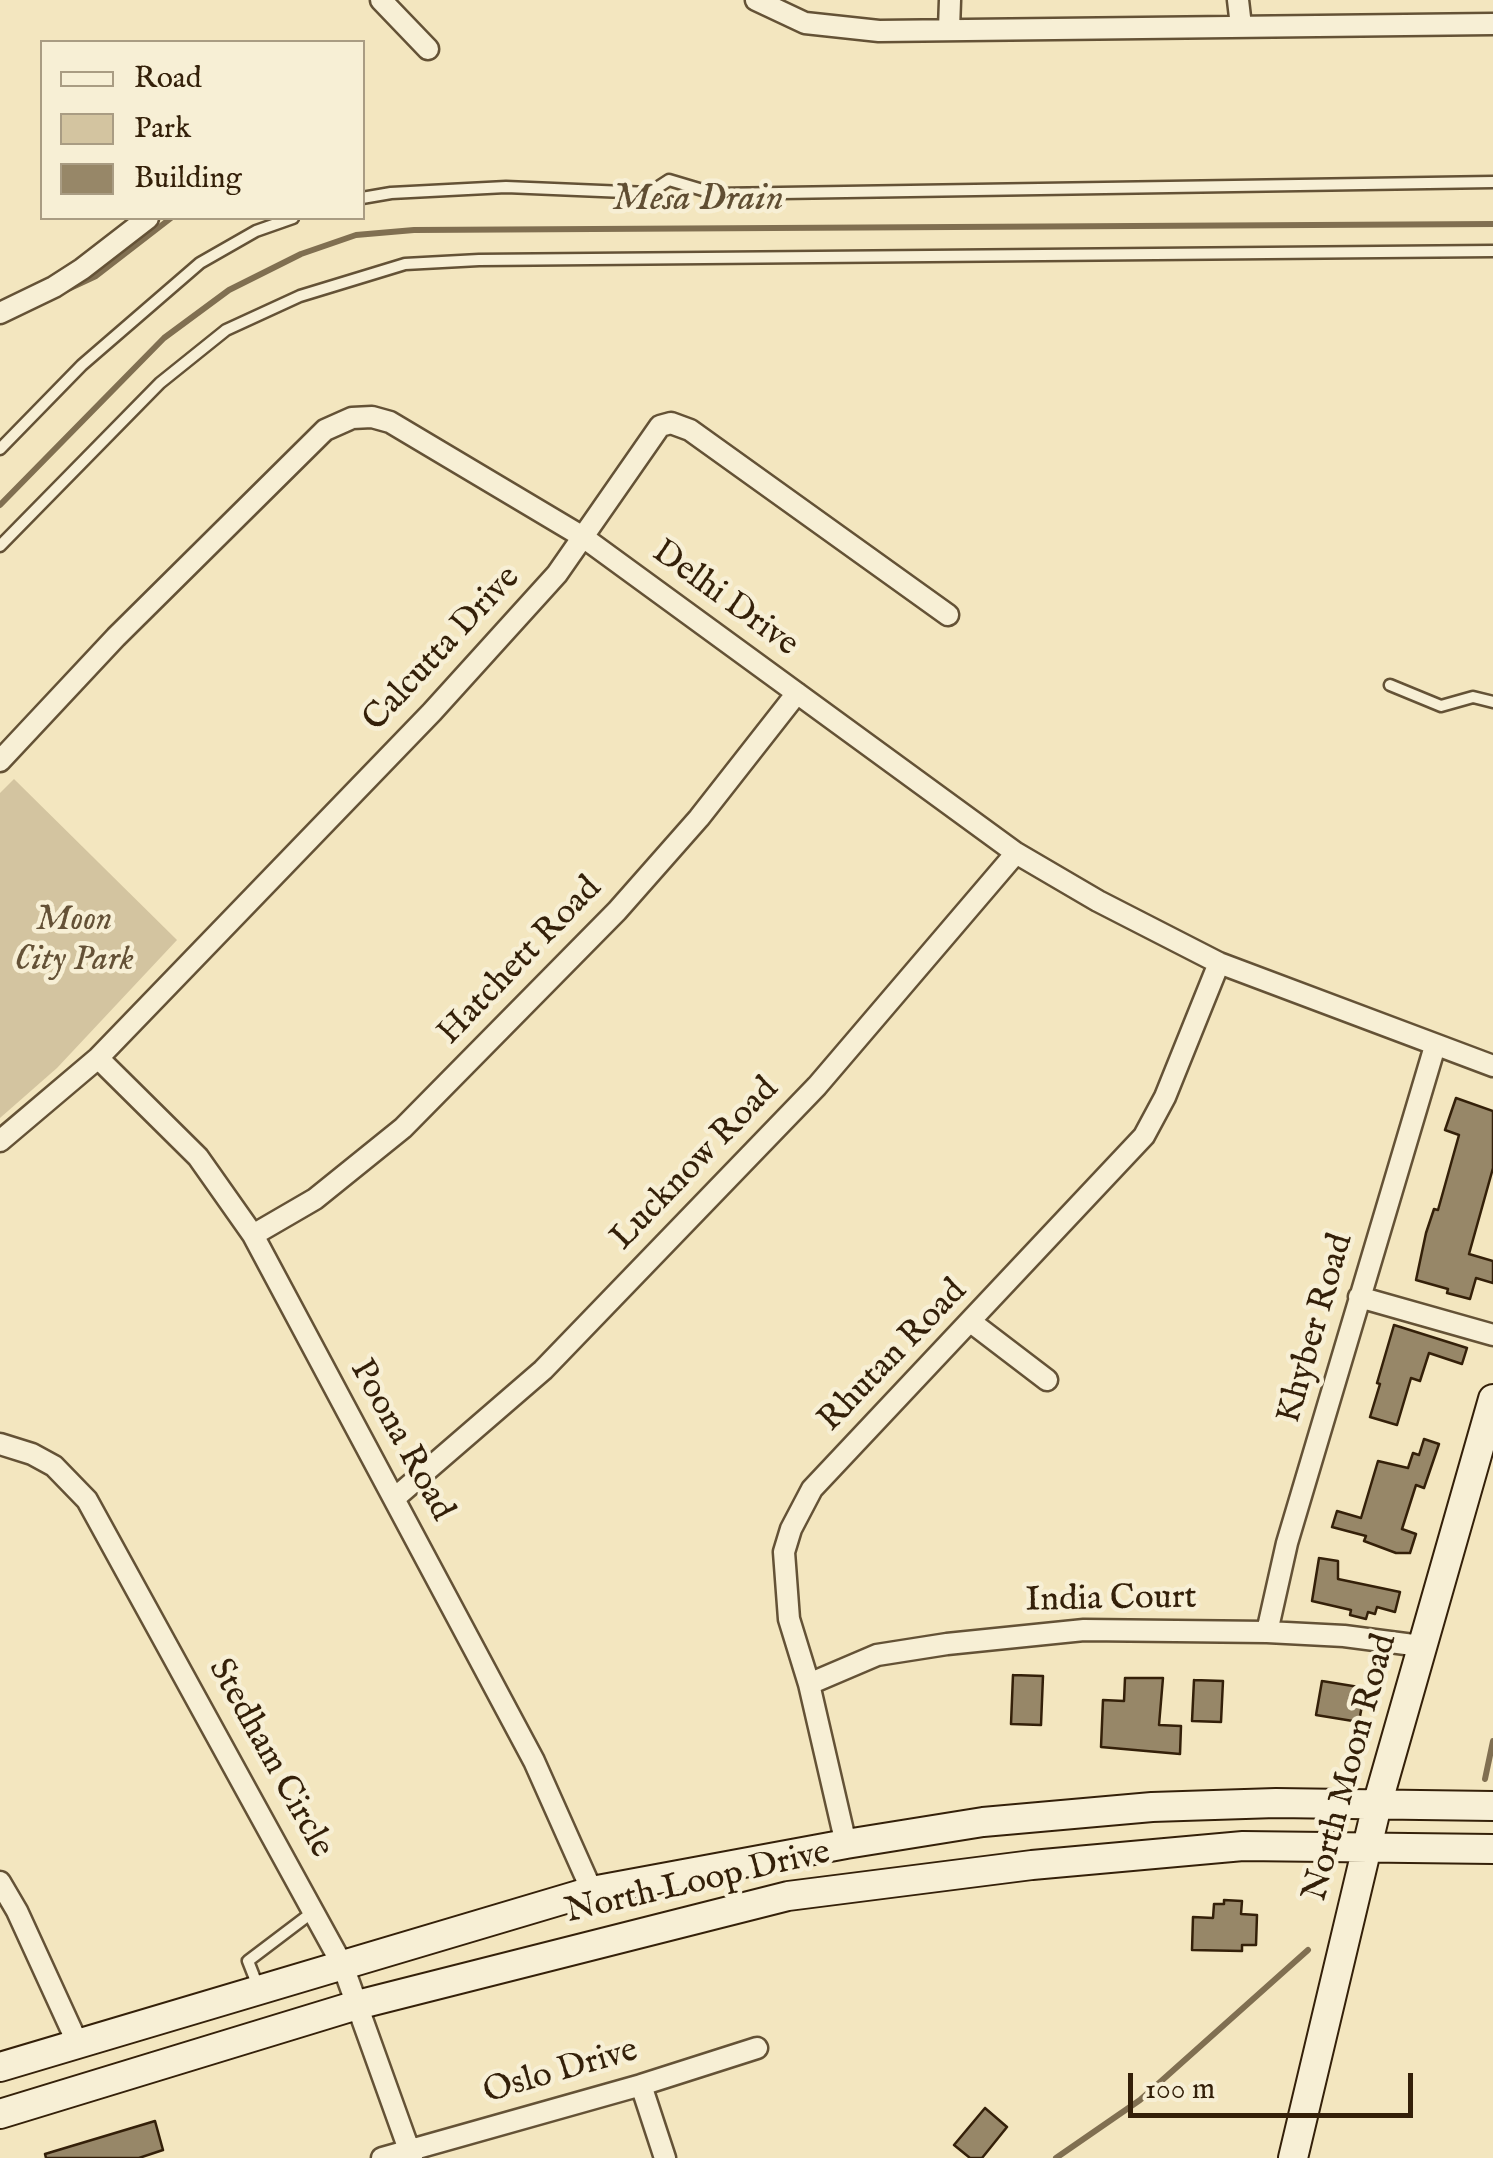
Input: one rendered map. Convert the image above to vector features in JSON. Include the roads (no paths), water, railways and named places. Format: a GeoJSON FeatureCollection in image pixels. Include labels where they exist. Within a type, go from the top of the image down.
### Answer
{"type":"FeatureCollection","features":[{"type":"Feature","properties":{"kind":"main road","name":"North Moon Road"},"geometry":{"type":"LineString","coordinates":[[1293,2158],[1377,1805],[1493,1399]]}},
{"type":"Feature","properties":{"kind":"main road","name":"North Loop Drive"},"geometry":{"type":"LineString","coordinates":[[0,2068],[592,1891],[846,1844],[983,1822],[1152,1808],[1276,1802],[1493,1806]]}},
{"type":"Feature","properties":{"kind":"main road","name":"North Loop Drive"},"geometry":{"type":"LineString","coordinates":[[0,2114],[357,2005],[788,1896],[1032,1865],[1224,1848],[1493,1848]]}},
{"type":"Feature","properties":{"kind":"street"},"geometry":{"type":"LineString","coordinates":[[382,0],[428,49]]}},
{"type":"Feature","properties":{"kind":"street"},"geometry":{"type":"LineString","coordinates":[[756,0],[805,22],[849,30],[1493,24]]}},
{"type":"Feature","properties":{"kind":"street"},"geometry":{"type":"LineString","coordinates":[[949,29],[950,0]]}},
{"type":"Feature","properties":{"kind":"street"},"geometry":{"type":"LineString","coordinates":[[1238,0],[1240,26]]}},
{"type":"Feature","properties":{"kind":"street"},"geometry":{"type":"LineString","coordinates":[[0,314],[82,269],[145,220]]}},
{"type":"Feature","properties":{"kind":"street","name":"Delhi Drive"},"geometry":{"type":"LineString","coordinates":[[0,760],[116,637],[314,440],[335,424],[372,417],[390,422],[584,537],[1016,852],[1098,901],[1219,963],[1493,1066]]}},
{"type":"Feature","properties":{"kind":"street","name":"Calcutta Drive"},"geometry":{"type":"LineString","coordinates":[[0,1141],[98,1058],[432,712],[557,574],[654,431],[671,423],[682,424],[948,615]]}},
{"type":"Feature","properties":{"kind":"street","name":"Hatchett Road"},"geometry":{"type":"LineString","coordinates":[[253,1234],[330,1188],[403,1128],[617,911],[699,818],[797,694]]}},
{"type":"Feature","properties":{"kind":"street","name":"Lucknow Road"},"geometry":{"type":"LineString","coordinates":[[396,1496],[544,1370],[817,1086],[1016,852]]}},
{"type":"Feature","properties":{"kind":"street","name":"Rhutan Road"},"geometry":{"type":"LineString","coordinates":[[846,1844],[809,1684],[792,1632],[784,1576],[784,1552],[790,1529],[812,1490],[1144,1136],[1166,1097],[1219,963]]}},
{"type":"Feature","properties":{"kind":"street","name":"Khyber Road"},"geometry":{"type":"LineString","coordinates":[[1267,1632],[1288,1543],[1435,1046]]}},
{"type":"Feature","properties":{"kind":"street","name":"Poona Road"},"geometry":{"type":"LineString","coordinates":[[98,1058],[198,1157],[253,1234],[534,1761],[592,1891]]}},
{"type":"Feature","properties":{"kind":"street"},"geometry":{"type":"LineString","coordinates":[[1360,1297],[1493,1336]]}},
{"type":"Feature","properties":{"kind":"street"},"geometry":{"type":"LineString","coordinates":[[972,1322],[1047,1380]]}},
{"type":"Feature","properties":{"kind":"street","name":"Stedham Circle"},"geometry":{"type":"LineString","coordinates":[[0,1444],[54,1466],[87,1500],[343,1966],[410,2154]]}},
{"type":"Feature","properties":{"kind":"street","name":"India Court"},"geometry":{"type":"LineString","coordinates":[[809,1684],[878,1656],[1002,1637],[1084,1630],[1267,1632],[1421,1646]]}},
{"type":"Feature","properties":{"kind":"street"},"geometry":{"type":"LineString","coordinates":[[0,1882],[77,2042]]}},
{"type":"Feature","properties":{"kind":"street","name":"Oslo Drive"},"geometry":{"type":"LineString","coordinates":[[382,2158],[410,2154],[757,2048]]}},
{"type":"Feature","properties":{"kind":"street"},"geometry":{"type":"LineString","coordinates":[[641,2085],[664,2158]]}},
{"type":"Feature","properties":{"kind":"lane"},"geometry":{"type":"LineString","coordinates":[[365,197],[391,192],[506,188],[650,193],[669,180],[716,194],[1493,182]]}},
{"type":"Feature","properties":{"kind":"lane"},"geometry":{"type":"LineString","coordinates":[[0,449],[82,365],[200,262],[256,231],[287,220]]}},
{"type":"Feature","properties":{"kind":"lane"},"geometry":{"type":"LineString","coordinates":[[0,546],[160,383],[226,330],[300,296],[406,264],[479,260],[1493,251]]}},
{"type":"Feature","properties":{"kind":"lane"},"geometry":{"type":"LineString","coordinates":[[1390,685],[1441,706],[1473,697],[1493,702]]}},
{"type":"Feature","properties":{"kind":"lane"},"geometry":{"type":"LineString","coordinates":[[259,1990],[248,1960],[314,1911]]}},
{"type":"Feature","properties":{"kind":"waterway"},"geometry":{"type":"LineString","coordinates":[[66,290],[96,276],[168,220]]}},
{"type":"Feature","properties":{"kind":"waterway","name":"Mesa Drain"},"geometry":{"type":"LineString","coordinates":[[0,505],[164,338],[229,290],[301,254],[356,235],[414,230],[1493,224]]}},
{"type":"Feature","properties":{"kind":"waterway"},"geometry":{"type":"LineString","coordinates":[[1485,1779],[1493,1741]]}},
{"type":"Feature","properties":{"kind":"waterway"},"geometry":{"type":"LineString","coordinates":[[1056,2158],[1140,2100],[1308,1950]]}},
{"type":"Feature","properties":{"kind":"park label","name":"Moon City Park"},"geometry":{"type":"Point","coordinates":[74,942]}}]}
